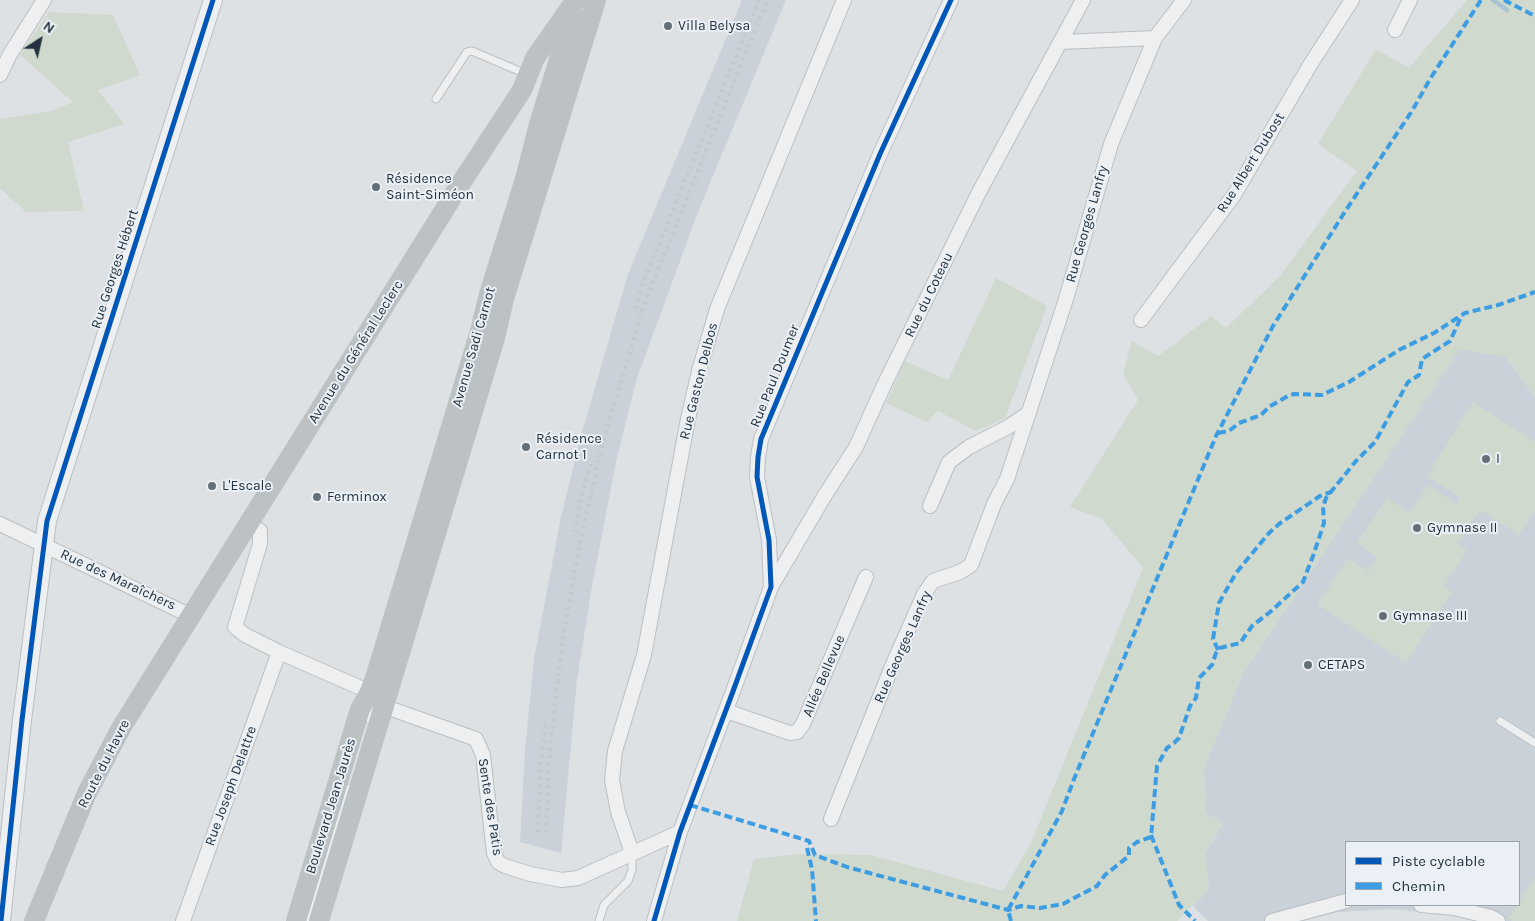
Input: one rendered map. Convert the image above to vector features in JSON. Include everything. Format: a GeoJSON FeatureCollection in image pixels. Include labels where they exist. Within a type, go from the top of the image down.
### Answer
{"type":"FeatureCollection","features":[{"type":"Feature","properties":{"kind":"main road"},"geometry":{"type":"LineString","coordinates":[[557,65],[575,0]]}},
{"type":"Feature","properties":{"kind":"main road"},"geometry":{"type":"LineString","coordinates":[[533,85],[535,58],[575,0]]}},
{"type":"Feature","properties":{"kind":"main road","name":"Avenue Sadi Carnot"},"geometry":{"type":"LineString","coordinates":[[376,702],[495,338],[507,289],[576,48],[596,0]]}},
{"type":"Feature","properties":{"kind":"main road"},"geometry":{"type":"LineString","coordinates":[[533,85],[576,48]]}},
{"type":"Feature","properties":{"kind":"main road","name":"Avenue Sadi Carnot"},"geometry":{"type":"LineString","coordinates":[[376,702],[379,666],[480,331],[488,294],[525,179],[539,124],[533,85]]}},
{"type":"Feature","properties":{"kind":"main road","name":"Avenue du Général Leclerc"},"geometry":{"type":"LineString","coordinates":[[191,616],[463,180],[533,85]]}},
{"type":"Feature","properties":{"kind":"main road","name":"Route du Havre"},"geometry":{"type":"LineString","coordinates":[[34,921],[87,793],[121,728],[191,616]]}},
{"type":"Feature","properties":{"kind":"main road","name":"Boulevard Jean Jaurès"},"geometry":{"type":"LineString","coordinates":[[296,921],[360,709],[376,702]]}},
{"type":"Feature","properties":{"kind":"main road","name":"Boulevard Jean Jaurès"},"geometry":{"type":"LineString","coordinates":[[319,921],[376,702]]}},
{"type":"Feature","properties":{"kind":"street"},"geometry":{"type":"LineString","coordinates":[[0,75],[9,56],[44,0]]}},
{"type":"Feature","properties":{"kind":"street","name":"Rue Georges Hébert"},"geometry":{"type":"LineString","coordinates":[[1,921],[21,728],[50,509],[213,0]]}},
{"type":"Feature","properties":{"kind":"street","name":"Rue Gaston Delbos"},"geometry":{"type":"LineString","coordinates":[[632,853],[618,812],[612,780],[615,751],[644,655],[688,419],[701,362],[717,309],[844,0]]}},
{"type":"Feature","properties":{"kind":"street","name":"Rue Paul Doumer"},"geometry":{"type":"LineString","coordinates":[[654,921],[680,832],[771,587],[768,540],[757,477],[761,439],[880,154],[951,0]]}},
{"type":"Feature","properties":{"kind":"street","name":"Rue du Coteau"},"geometry":{"type":"LineString","coordinates":[[771,587],[825,495],[856,448],[884,386],[978,194],[1083,0]]}},
{"type":"Feature","properties":{"kind":"street"},"geometry":{"type":"LineString","coordinates":[[1060,42],[1155,38],[1184,0]]}},
{"type":"Feature","properties":{"kind":"street","name":"Rue Albert Dubost"},"geometry":{"type":"LineString","coordinates":[[1141,320],[1234,195],[1310,65],[1354,0]]}},
{"type":"Feature","properties":{"kind":"street"},"geometry":{"type":"LineString","coordinates":[[1395,30],[1410,0]]}},
{"type":"Feature","properties":{"kind":"street","name":"Rue Georges Lanfry"},"geometry":{"type":"LineString","coordinates":[[831,819],[893,664],[924,594],[933,581],[960,572],[970,565],[994,504],[1007,479],[1066,299],[1111,144],[1155,38]]}},
{"type":"Feature","properties":{"kind":"street"},"geometry":{"type":"LineString","coordinates":[[930,506],[949,462],[969,447],[1008,427],[1029,413]]}},
{"type":"Feature","properties":{"kind":"street"},"geometry":{"type":"LineString","coordinates":[[249,523],[260,531],[260,544],[236,627],[245,635],[376,702]]}},
{"type":"Feature","properties":{"kind":"street","name":"Rue des Maraîchers"},"geometry":{"type":"LineString","coordinates":[[0,524],[191,616]]}},
{"type":"Feature","properties":{"kind":"street"},"geometry":{"type":"LineString","coordinates":[[768,540],[779,547],[794,548]]}},
{"type":"Feature","properties":{"kind":"street","name":"Allée Bellevue"},"geometry":{"type":"LineString","coordinates":[[726,711],[790,733],[797,732],[803,724],[866,577]]}},
{"type":"Feature","properties":{"kind":"street","name":"Rue Joseph Delattre"},"geometry":{"type":"LineString","coordinates":[[183,921],[279,652]]}},
{"type":"Feature","properties":{"kind":"street","name":"Sente des Patis"},"geometry":{"type":"LineString","coordinates":[[376,702],[476,739],[483,755],[494,852],[498,862],[530,874],[562,880],[578,878],[632,853]]}},
{"type":"Feature","properties":{"kind":"street"},"geometry":{"type":"LineString","coordinates":[[632,853],[680,832]]}},
{"type":"Feature","properties":{"kind":"street"},"geometry":{"type":"LineString","coordinates":[[1272,921],[1345,901]]}},
{"type":"Feature","properties":{"kind":"street"},"geometry":{"type":"LineString","coordinates":[[1432,906],[1454,908],[1491,917],[1498,921]]}},
{"type":"Feature","properties":{"kind":"lane"},"geometry":{"type":"LineString","coordinates":[[576,28],[576,48]]}},
{"type":"Feature","properties":{"kind":"lane"},"geometry":{"type":"LineString","coordinates":[[436,99],[467,52],[472,52],[533,85]]}},
{"type":"Feature","properties":{"kind":"lane"},"geometry":{"type":"LineString","coordinates":[[499,289],[533,179],[550,114]]}},
{"type":"Feature","properties":{"kind":"lane"},"geometry":{"type":"LineString","coordinates":[[482,351],[496,299]]}},
{"type":"Feature","properties":{"kind":"lane"},"geometry":{"type":"LineString","coordinates":[[367,729],[376,702]]}},
{"type":"Feature","properties":{"kind":"lane"},"geometry":{"type":"LineString","coordinates":[[1500,721],[1535,744]]}},
{"type":"Feature","properties":{"kind":"lane"},"geometry":{"type":"LineString","coordinates":[[307,921],[350,784]]}},
{"type":"Feature","properties":{"kind":"lane"},"geometry":{"type":"LineString","coordinates":[[599,921],[604,905],[628,881],[632,870],[632,853]]}},
{"type":"Feature","properties":{"kind":"shaded area"},"geometry":{"type":"Polygon","coordinates":[[[742,0],[786,0],[698,212],[636,381],[616,462],[591,592],[577,680],[561,853],[520,842],[525,750],[534,659],[561,517],[582,432],[628,274],[742,0]]]}},
{"type":"Feature","properties":{"kind":"shaded area"},"geometry":{"type":"Polygon","coordinates":[[[1467,0],[1535,0],[1535,397],[1506,357],[1460,349],[1242,675],[1204,768],[1205,813],[1223,822],[1205,854],[1209,889],[1177,921],[737,921],[754,859],[798,854],[871,855],[1003,891],[1030,845],[1143,568],[1102,519],[1070,507],[1138,400],[1123,374],[1132,341],[1158,356],[1211,316],[1226,328],[1279,277],[1357,171],[1318,144],[1376,49],[1409,68],[1467,0]]]}},
{"type":"Feature","properties":{"kind":"shaded area"},"geometry":{"type":"Polygon","coordinates":[[[49,12],[113,15],[140,75],[98,90],[124,124],[68,142],[84,211],[26,212],[0,188],[0,119],[51,111],[73,102],[20,55],[49,12]]]}},
{"type":"Feature","properties":{"kind":"shaded area"},"geometry":{"type":"Polygon","coordinates":[[[996,278],[1047,306],[1005,418],[976,431],[938,411],[927,422],[886,403],[905,361],[948,380],[996,278]]]}},
{"type":"Feature","properties":{"kind":"shaded area"},"geometry":{"type":"Polygon","coordinates":[[[1460,349],[1506,357],[1535,397],[1535,921],[1478,921],[1472,917],[1393,909],[1338,912],[1303,921],[1208,921],[1193,906],[1209,889],[1205,854],[1223,823],[1205,813],[1204,768],[1242,675],[1460,349]]]}},
{"type":"Feature","properties":{"kind":"shaded area"},"geometry":{"type":"Polygon","coordinates":[[[1473,402],[1535,442],[1535,510],[1519,535],[1480,510],[1457,543],[1467,550],[1444,586],[1452,592],[1406,663],[1317,604],[1348,558],[1368,571],[1377,557],[1357,543],[1387,498],[1410,513],[1428,485],[1457,504],[1460,497],[1427,476],[1473,402]]]}},
{"type":"Feature","properties":{"kind":"shaded area"},"geometry":{"type":"Polygon","coordinates":[[[1535,877],[1535,921],[1512,921],[1508,918],[1516,906],[1520,906],[1520,900],[1535,877]]]}},
{"type":"Feature","properties":{"kind":"waterway"},"geometry":{"type":"LineString","coordinates":[[1493,0],[1507,10]]}},
{"type":"Feature","properties":{"kind":"railway"},"geometry":{"type":"LineString","coordinates":[[636,308],[643,283],[759,0]]}},
{"type":"Feature","properties":{"kind":"railway"},"geometry":{"type":"LineString","coordinates":[[546,833],[549,761],[562,643],[582,532],[604,439],[644,305],[767,0]]}},
{"type":"Feature","properties":{"kind":"railway"},"geometry":{"type":"LineString","coordinates":[[575,532],[580,502],[591,462]]}},
{"type":"Feature","properties":{"kind":"railway"},"geometry":{"type":"LineString","coordinates":[[538,832],[541,758],[546,723]]}},
{"type":"Feature","properties":{"kind":"marked path"},"geometry":{"type":"LineString","coordinates":[[1011,921],[1008,910],[1062,811],[1216,436],[1273,326],[1346,210],[1412,111],[1430,79],[1481,0]]}},
{"type":"Feature","properties":{"kind":"marked path"},"geometry":{"type":"LineString","coordinates":[[1504,0],[1535,16]]}},
{"type":"Feature","properties":{"kind":"marked path"},"geometry":{"type":"LineString","coordinates":[[1218,433],[1229,431],[1239,423],[1261,415],[1269,407],[1288,396],[1294,394],[1322,395],[1349,382],[1399,350],[1434,333],[1465,313],[1498,305],[1535,292]]}},
{"type":"Feature","properties":{"kind":"marked path"},"geometry":{"type":"LineString","coordinates":[[690,805],[809,841],[815,855],[847,867],[1008,910],[1021,906],[1040,908],[1063,904],[1097,886],[1105,875],[1129,856],[1129,848],[1137,842],[1151,837],[1157,766],[1167,748],[1179,738],[1190,706],[1196,698],[1199,678],[1212,665],[1220,648],[1240,643],[1252,626],[1303,582],[1324,523],[1323,507],[1326,498],[1356,461],[1375,442],[1408,382],[1419,375],[1422,359],[1450,341],[1462,315]]}},
{"type":"Feature","properties":{"kind":"marked path"},"geometry":{"type":"LineString","coordinates":[[1218,650],[1213,639],[1219,603],[1236,573],[1269,533],[1279,524],[1320,496],[1331,492]]}},
{"type":"Feature","properties":{"kind":"marked path"},"geometry":{"type":"LineString","coordinates":[[1151,835],[1179,905],[1195,921]]}},
{"type":"Feature","properties":{"kind":"marked path"},"geometry":{"type":"LineString","coordinates":[[807,848],[812,869],[816,921]]}},
{"type":"Feature","properties":{"kind":"cycle path"},"geometry":{"type":"LineString","coordinates":[[1,921],[22,720],[47,521],[213,0]]}},
{"type":"Feature","properties":{"kind":"cycle path"},"geometry":{"type":"LineString","coordinates":[[654,921],[680,832],[771,587],[769,540],[757,477],[761,439],[880,154],[951,0]]}},
{"type":"Feature","properties":{"kind":"place","name":"Villa Belysa"},"geometry":{"type":"Point","coordinates":[668,26]}},
{"type":"Feature","properties":{"kind":"place","name":"Résidence Saint-Siméon"},"geometry":{"type":"Point","coordinates":[376,187]}},
{"type":"Feature","properties":{"kind":"place","name":"Résidence Carnot 1"},"geometry":{"type":"Point","coordinates":[526,447]}},
{"type":"Feature","properties":{"kind":"place","name":"I"},"geometry":{"type":"Point","coordinates":[1486,459]}},
{"type":"Feature","properties":{"kind":"place","name":"L'Escale"},"geometry":{"type":"Point","coordinates":[212,486]}},
{"type":"Feature","properties":{"kind":"place","name":"Ferminox"},"geometry":{"type":"Point","coordinates":[317,497]}},
{"type":"Feature","properties":{"kind":"place","name":"Gymnase II"},"geometry":{"type":"Point","coordinates":[1417,528]}},
{"type":"Feature","properties":{"kind":"place","name":"Gymnase III"},"geometry":{"type":"Point","coordinates":[1383,616]}},
{"type":"Feature","properties":{"kind":"place","name":"CETAPS"},"geometry":{"type":"Point","coordinates":[1308,665]}}]}
